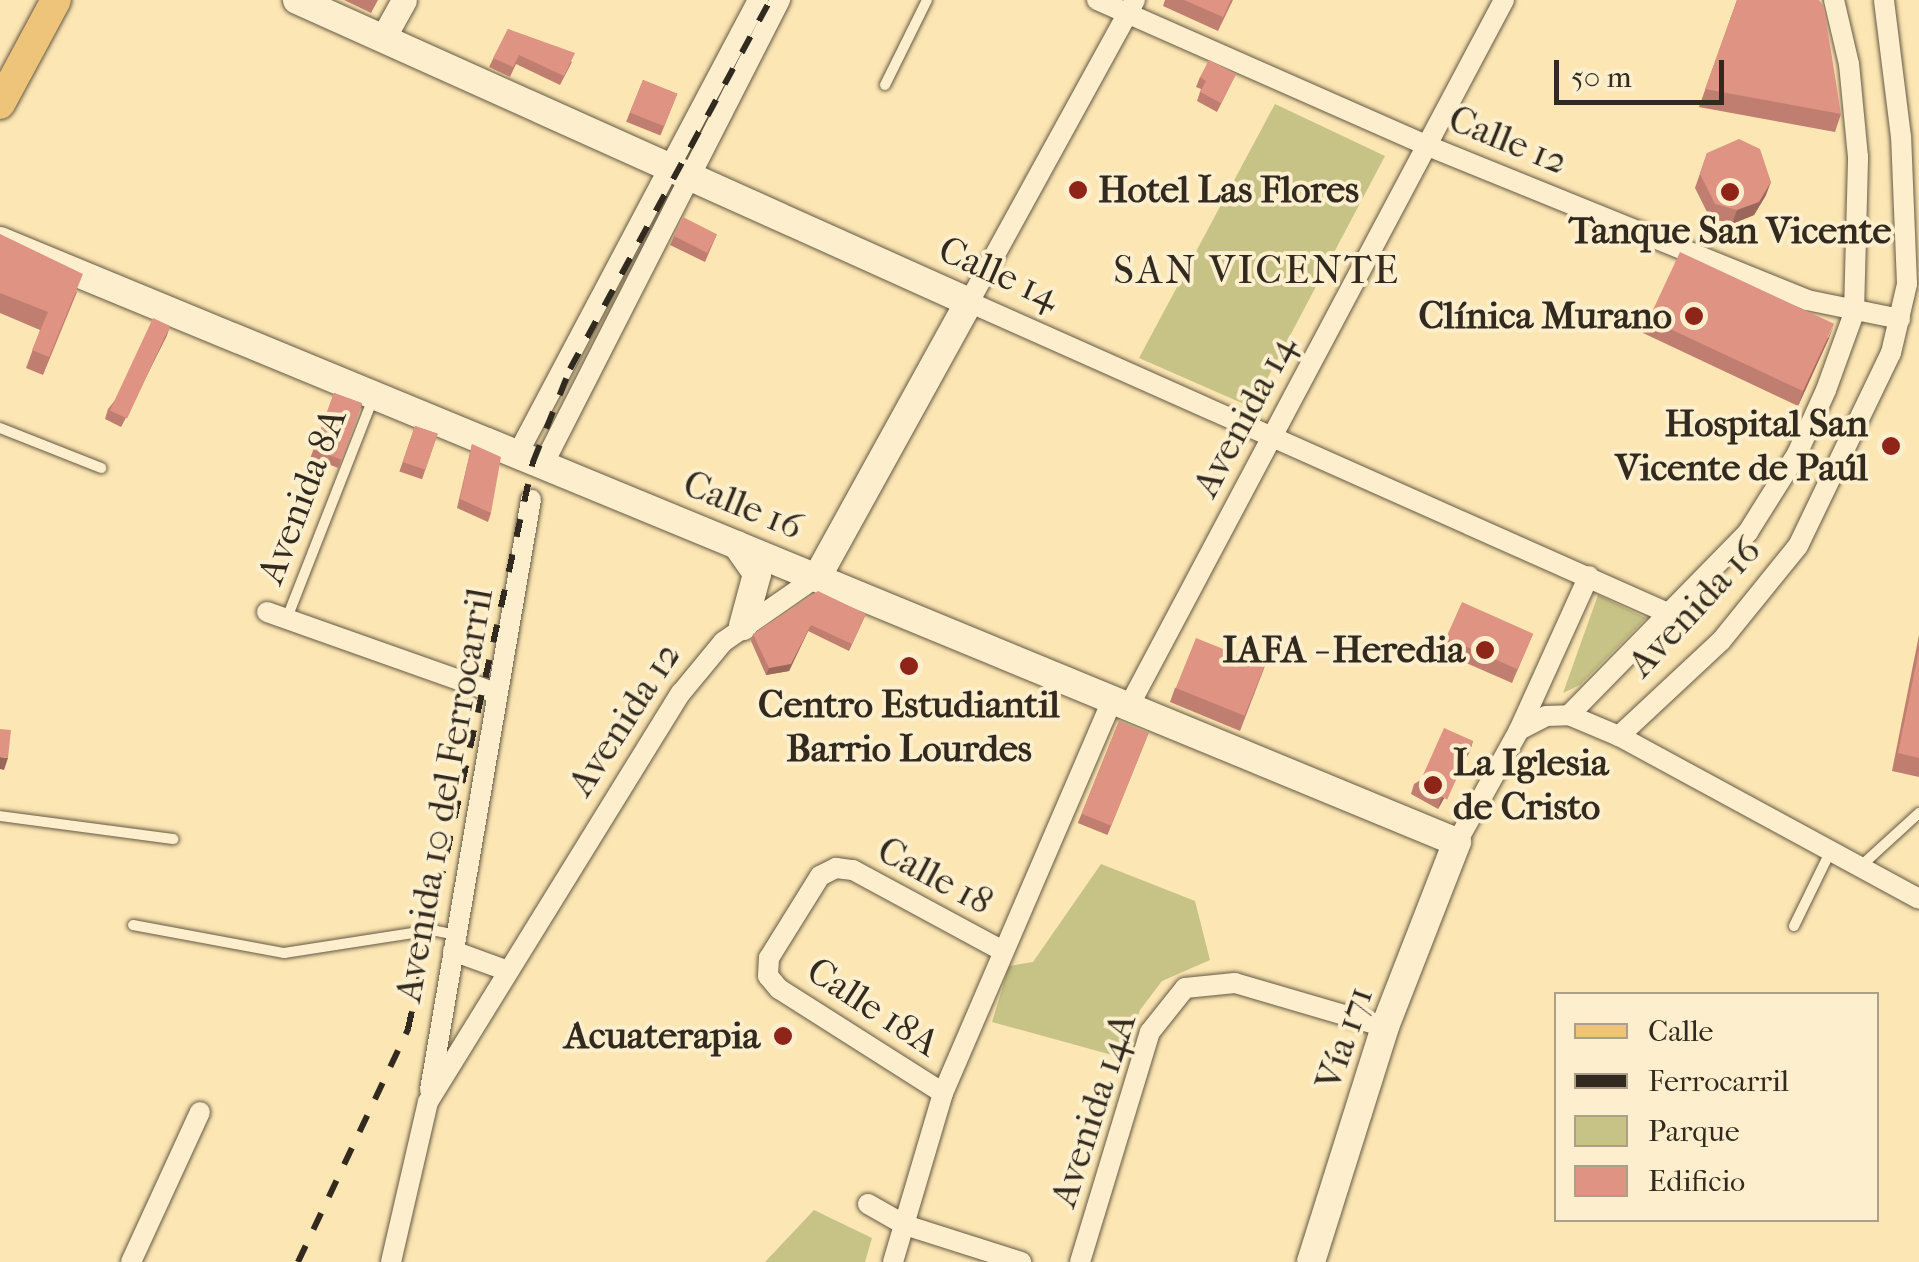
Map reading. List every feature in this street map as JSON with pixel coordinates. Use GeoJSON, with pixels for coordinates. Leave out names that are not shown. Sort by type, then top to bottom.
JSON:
{"type":"FeatureCollection","features":[{"type":"Feature","properties":{"kind":"main road"},"geometry":{"type":"LineString","coordinates":[[0,104],[56,0]]}},
{"type":"Feature","properties":{"kind":"main road","name":"Calle 14"},"geometry":{"type":"LineString","coordinates":[[297,0],[970,302]]}},
{"type":"Feature","properties":{"kind":"main road","name":"Calle 16"},"geometry":{"type":"LineString","coordinates":[[0,241],[1456,842]]}},
{"type":"Feature","properties":{"kind":"main road","name":"Avenida 12"},"geometry":{"type":"LineString","coordinates":[[818,576],[970,302]]}},
{"type":"Feature","properties":{"kind":"main road"},"geometry":{"type":"LineString","coordinates":[[736,544],[758,574],[743,626]]}},
{"type":"Feature","properties":{"kind":"main road","name":"Vía 171"},"geometry":{"type":"LineString","coordinates":[[1311,1262],[1385,1027],[1456,842]]}},
{"type":"Feature","properties":{"kind":"street"},"geometry":{"type":"LineString","coordinates":[[383,38],[404,0]]}},
{"type":"Feature","properties":{"kind":"street"},"geometry":{"type":"LineString","coordinates":[[530,460],[678,171],[758,0]]}},
{"type":"Feature","properties":{"kind":"street"},"geometry":{"type":"LineString","coordinates":[[678,171],[780,0]]}},
{"type":"Feature","properties":{"kind":"street","name":"Calle 12"},"geometry":{"type":"LineString","coordinates":[[1097,0],[1132,7],[1428,146],[1807,300],[1854,314],[1900,320]]}},
{"type":"Feature","properties":{"kind":"street","name":"Avenida 14"},"geometry":{"type":"LineString","coordinates":[[893,1262],[943,1093],[1001,950],[1121,702],[1274,433],[1504,0]]}},
{"type":"Feature","properties":{"kind":"street","name":"Avenida 16"},"geometry":{"type":"LineString","coordinates":[[1568,716],[1718,569],[1774,495],[1826,390],[1854,314],[1858,157],[1849,64],[1834,0]]}},
{"type":"Feature","properties":{"kind":"street","name":"Avenida 16"},"geometry":{"type":"LineString","coordinates":[[1618,736],[1721,640],[1798,546],[1869,410],[1900,320],[1907,284],[1901,138],[1884,0]]}},
{"type":"Feature","properties":{"kind":"street","name":"Avenida 12"},"geometry":{"type":"LineString","coordinates":[[970,302],[1132,7]]}},
{"type":"Feature","properties":{"kind":"street","name":"Calle 14"},"geometry":{"type":"LineString","coordinates":[[970,302],[1274,433],[1672,615]]}},
{"type":"Feature","properties":{"kind":"street","name":"Avenida 10 del Ferrocarril"},"geometry":{"type":"LineString","coordinates":[[428,1102],[531,500]]}},
{"type":"Feature","properties":{"kind":"street","name":"Avenida 12"},"geometry":{"type":"LineString","coordinates":[[391,1262],[428,1102],[681,693],[743,626],[818,576]]}},
{"type":"Feature","properties":{"kind":"street"},"geometry":{"type":"LineString","coordinates":[[1456,842],[1519,730],[1589,576]]}},
{"type":"Feature","properties":{"kind":"street"},"geometry":{"type":"LineString","coordinates":[[277,615],[496,693]]}},
{"type":"Feature","properties":{"kind":"street"},"geometry":{"type":"LineString","coordinates":[[1519,730],[1546,716],[1568,716],[1618,736],[1919,899]]}},
{"type":"Feature","properties":{"kind":"street","name":"Calle 18"},"geometry":{"type":"LineString","coordinates":[[768,976],[769,958],[820,876],[836,868],[853,870],[1001,950]]}},
{"type":"Feature","properties":{"kind":"street"},"geometry":{"type":"LineString","coordinates":[[454,943],[508,971]]}},
{"type":"Feature","properties":{"kind":"street","name":"Calle 18A"},"geometry":{"type":"LineString","coordinates":[[768,976],[779,989],[943,1093]]}},
{"type":"Feature","properties":{"kind":"street","name":"Avenida 14A"},"geometry":{"type":"LineString","coordinates":[[1080,1262],[1150,1032],[1185,988],[1236,984],[1385,1027]]}},
{"type":"Feature","properties":{"kind":"street"},"geometry":{"type":"LineString","coordinates":[[131,1262],[200,1112]]}},
{"type":"Feature","properties":{"kind":"street"},"geometry":{"type":"LineString","coordinates":[[868,1204],[905,1226],[1021,1262]]}},
{"type":"Feature","properties":{"kind":"lane"},"geometry":{"type":"LineString","coordinates":[[885,86],[926,0]]}},
{"type":"Feature","properties":{"kind":"lane","name":"Avenida 8A"},"geometry":{"type":"LineString","coordinates":[[277,615],[374,396]]}},
{"type":"Feature","properties":{"kind":"lane"},"geometry":{"type":"LineString","coordinates":[[0,428],[101,468]]}},
{"type":"Feature","properties":{"kind":"lane"},"geometry":{"type":"LineString","coordinates":[[1862,865],[1919,813]]}},
{"type":"Feature","properties":{"kind":"lane"},"geometry":{"type":"LineString","coordinates":[[0,816],[173,838]]}},
{"type":"Feature","properties":{"kind":"lane"},"geometry":{"type":"LineString","coordinates":[[1794,926],[1832,849]]}},
{"type":"Feature","properties":{"kind":"lane"},"geometry":{"type":"LineString","coordinates":[[133,925],[284,953],[432,930],[454,943]]}},
{"type":"Feature","properties":{"kind":"green space"},"geometry":{"type":"Polygon","coordinates":[[[1275,104],[1385,156],[1256,400],[1244,404],[1139,358],[1275,104]]]}},
{"type":"Feature","properties":{"kind":"green space"},"geometry":{"type":"Polygon","coordinates":[[[1598,595],[1646,618],[1580,685],[1563,693],[1598,595]]]}},
{"type":"Feature","properties":{"kind":"green space"},"geometry":{"type":"Polygon","coordinates":[[[1101,864],[1195,901],[1210,960],[1162,981],[1140,1010],[1123,1058],[992,1022],[1009,966],[1033,962],[1101,864]]]}},
{"type":"Feature","properties":{"kind":"green space"},"geometry":{"type":"Polygon","coordinates":[[[814,1210],[872,1238],[865,1262],[765,1262],[814,1210]]]}},
{"type":"Feature","properties":{"kind":"building"},"geometry":{"type":"Polygon","coordinates":[[[1184,0],[1231,0],[1223,17],[1184,0]]]}},
{"type":"Feature","properties":{"kind":"building"},"geometry":{"type":"Polygon","coordinates":[[[1737,0],[1819,0],[1824,7],[1841,114],[1705,89],[1737,0]]]}},
{"type":"Feature","properties":{"kind":"building"},"geometry":{"type":"Polygon","coordinates":[[[508,29],[575,53],[564,76],[519,55],[513,67],[493,58],[508,29]]]}},
{"type":"Feature","properties":{"kind":"building"},"geometry":{"type":"Polygon","coordinates":[[[1209,60],[1236,74],[1221,103],[1200,92],[1206,81],[1200,77],[1209,60]]]}},
{"type":"Feature","properties":{"kind":"building"},"geometry":{"type":"Polygon","coordinates":[[[643,80],[677,94],[664,126],[630,112],[643,80]]]}},
{"type":"Feature","properties":{"kind":"building","name":"Tanque San Vicente"},"geometry":{"type":"Polygon","coordinates":[[[1739,139],[1760,149],[1771,182],[1759,202],[1737,210],[1715,204],[1700,174],[1707,153],[1739,139]]]}},
{"type":"Feature","properties":{"kind":"building"},"geometry":{"type":"Polygon","coordinates":[[[683,217],[717,234],[707,253],[673,236],[683,217]]]}},
{"type":"Feature","properties":{"kind":"building"},"geometry":{"type":"Polygon","coordinates":[[[0,234],[83,274],[49,357],[32,350],[48,312],[0,293],[0,234]]]}},
{"type":"Feature","properties":{"kind":"building"},"geometry":{"type":"Polygon","coordinates":[[[1680,252],[1834,324],[1803,391],[1649,319],[1680,252]]]}},
{"type":"Feature","properties":{"kind":"building"},"geometry":{"type":"Polygon","coordinates":[[[153,318],[170,326],[127,418],[110,410],[153,318]]]}},
{"type":"Feature","properties":{"kind":"building"},"geometry":{"type":"Polygon","coordinates":[[[334,393],[362,403],[342,460],[313,449],[334,393]]]}},
{"type":"Feature","properties":{"kind":"building"},"geometry":{"type":"Polygon","coordinates":[[[415,426],[438,434],[425,470],[403,462],[415,426]]]}},
{"type":"Feature","properties":{"kind":"building"},"geometry":{"type":"Polygon","coordinates":[[[472,444],[501,457],[491,513],[460,499],[472,444]]]}},
{"type":"Feature","properties":{"kind":"building"},"geometry":{"type":"Polygon","coordinates":[[[818,591],[866,614],[852,644],[811,625],[791,664],[769,668],[753,634],[818,591]]]}},
{"type":"Feature","properties":{"kind":"building","name":"IAFA - Heredia"},"geometry":{"type":"Polygon","coordinates":[[[1462,602],[1533,634],[1517,669],[1446,638],[1462,602]]]}},
{"type":"Feature","properties":{"kind":"building"},"geometry":{"type":"Polygon","coordinates":[[[1196,638],[1265,666],[1244,716],[1176,688],[1196,638]]]}},
{"type":"Feature","properties":{"kind":"building"},"geometry":{"type":"Polygon","coordinates":[[[1919,650],[1919,758],[1898,753],[1919,650]]]}},
{"type":"Feature","properties":{"kind":"building"},"geometry":{"type":"Polygon","coordinates":[[[1119,721],[1149,733],[1111,826],[1082,814],[1119,721]]]}},
{"type":"Feature","properties":{"kind":"building"},"geometry":{"type":"Polygon","coordinates":[[[1444,728],[1473,741],[1447,799],[1418,786],[1444,728]]]}},
{"type":"Feature","properties":{"kind":"building"},"geometry":{"type":"Polygon","coordinates":[[[0,729],[11,730],[8,758],[0,757],[0,729]]]}},
{"type":"Feature","properties":{"kind":"railway"},"geometry":{"type":"LineString","coordinates":[[298,1262],[408,1029],[533,462],[570,369],[770,0]]}},
{"type":"Feature","properties":{"kind":"place","name":"Hotel Las Flores"},"geometry":{"type":"Point","coordinates":[1078,190]}},
{"type":"Feature","properties":{"kind":"place","name":"Tanque San Vicente"},"geometry":{"type":"Point","coordinates":[1730,192]}},
{"type":"Feature","properties":{"kind":"place","name":"Clínica Murano"},"geometry":{"type":"Point","coordinates":[1694,316]}},
{"type":"Feature","properties":{"kind":"place","name":"Hospital San Vicente de Paúl"},"geometry":{"type":"Point","coordinates":[1891,446]}},
{"type":"Feature","properties":{"kind":"place","name":"IAFA - Heredia"},"geometry":{"type":"Point","coordinates":[1485,650]}},
{"type":"Feature","properties":{"kind":"place","name":"Centro Estudiantil Barrio Lourdes"},"geometry":{"type":"Point","coordinates":[909,666]}},
{"type":"Feature","properties":{"kind":"place","name":"La Iglesia de Cristo"},"geometry":{"type":"Point","coordinates":[1433,785]}},
{"type":"Feature","properties":{"kind":"place","name":"Acuaterapia"},"geometry":{"type":"Point","coordinates":[783,1036]}},
{"type":"Feature","properties":{"kind":"district","name":"SAN VICENTE"},"geometry":{"type":"Point","coordinates":[1257,270]}}]}
